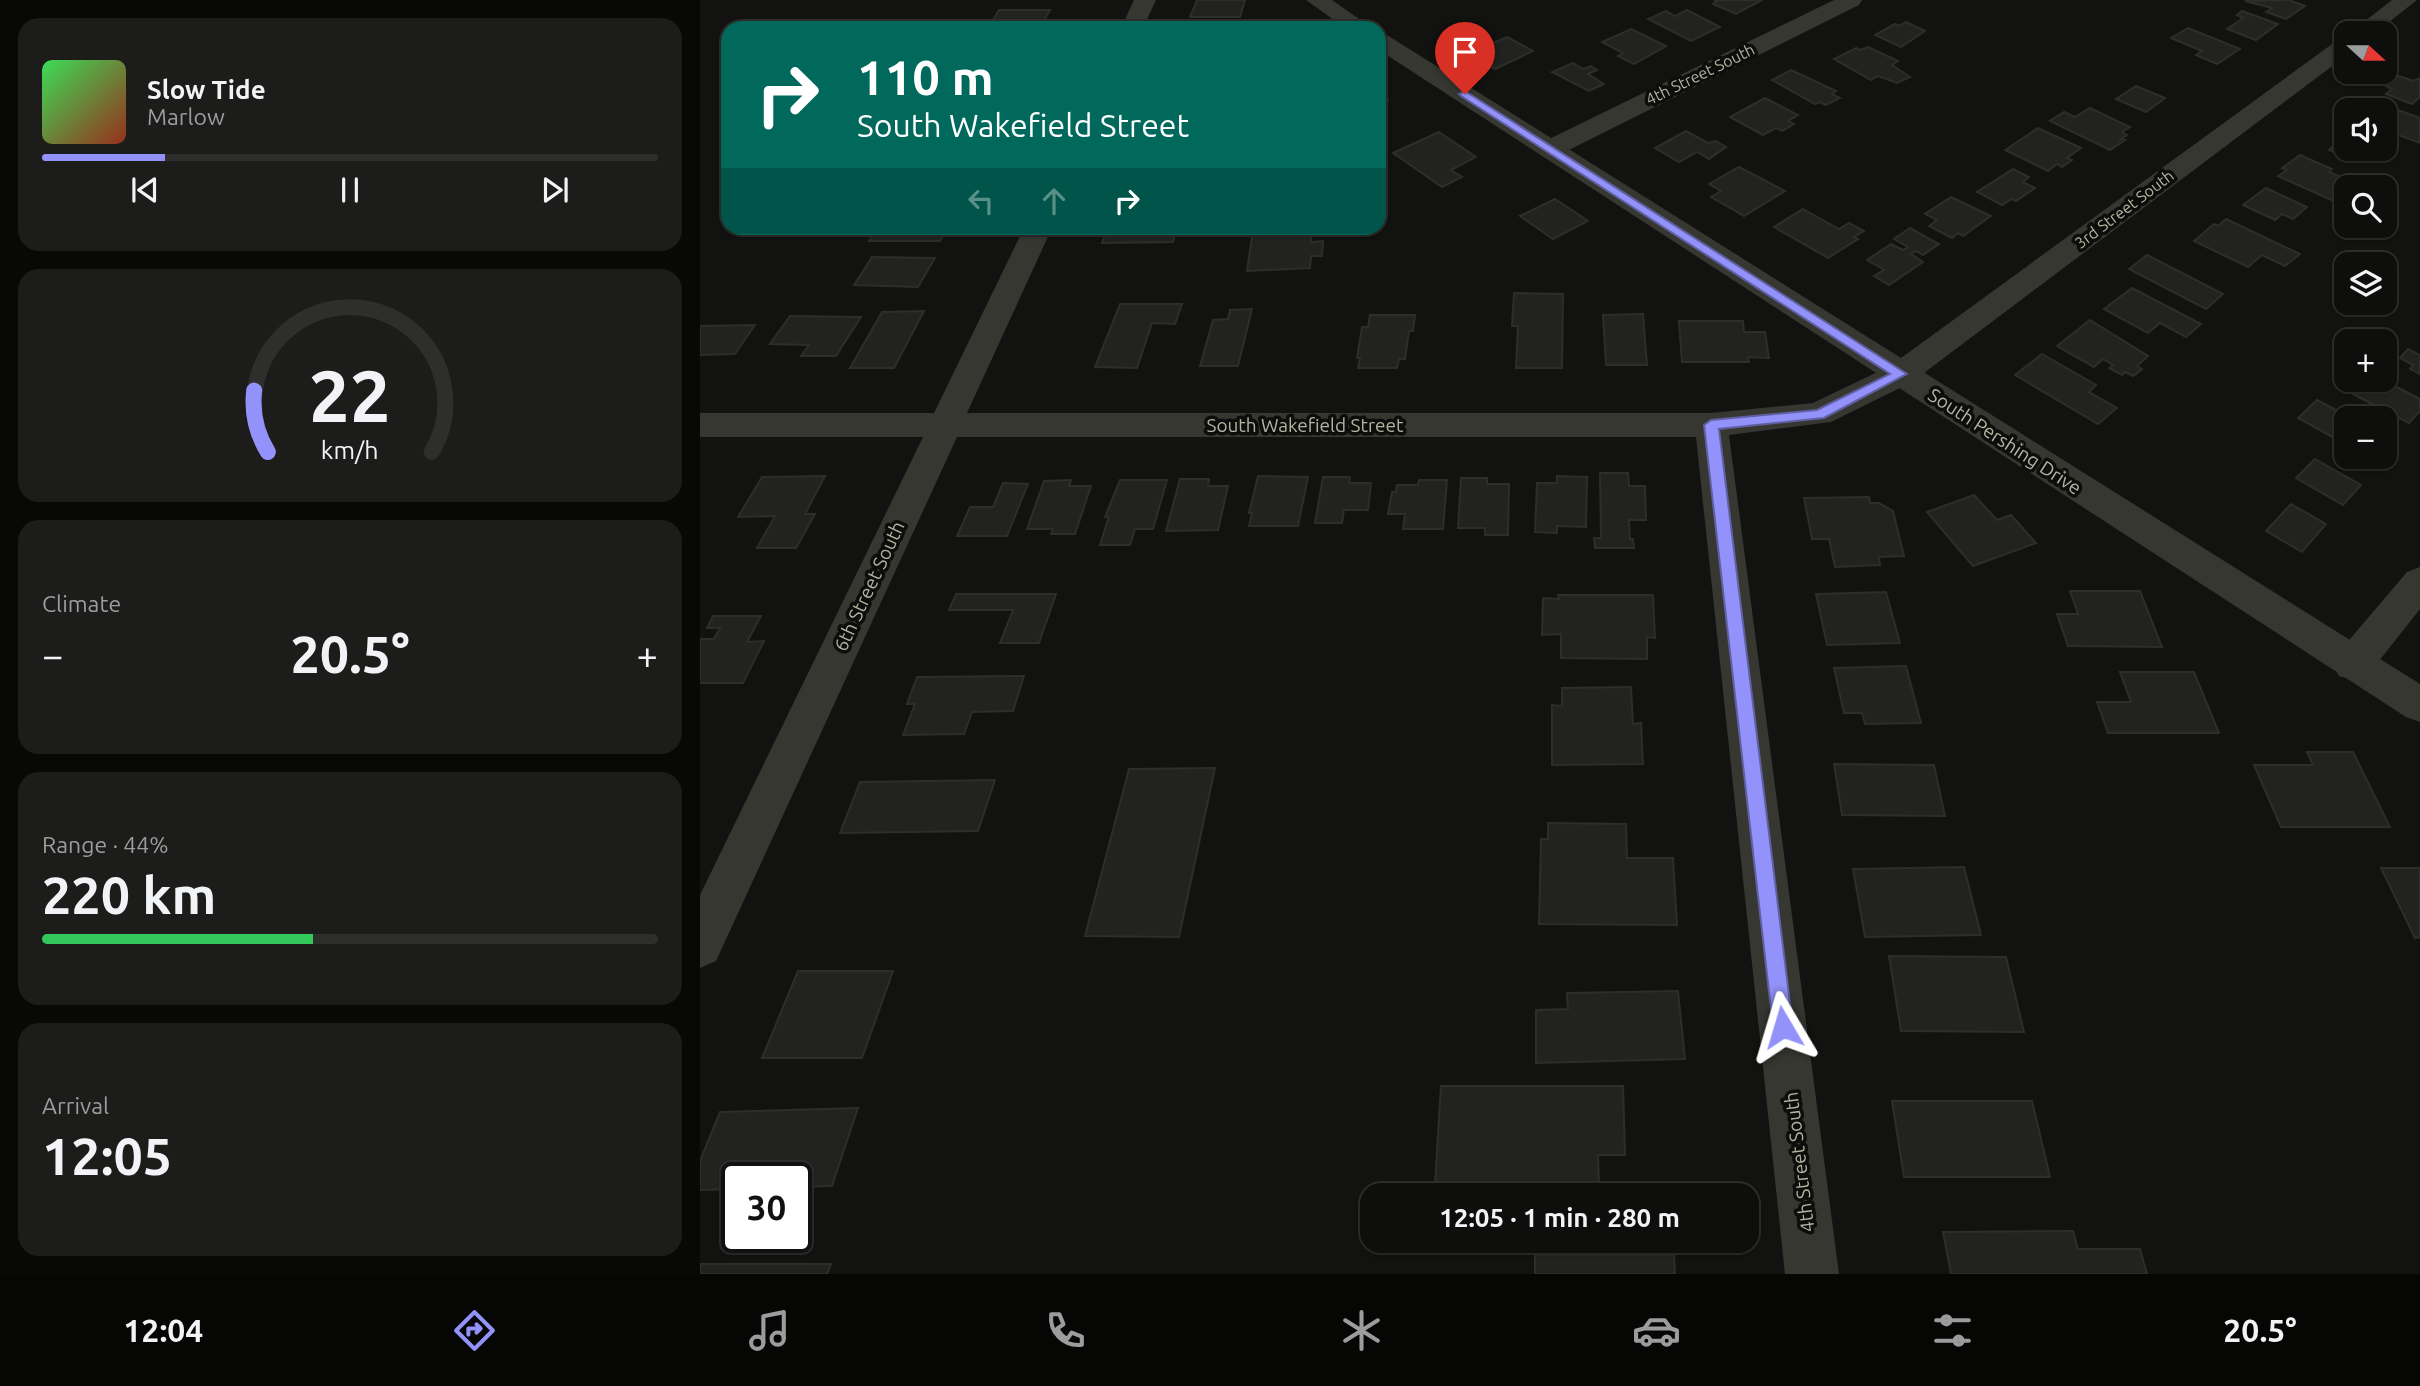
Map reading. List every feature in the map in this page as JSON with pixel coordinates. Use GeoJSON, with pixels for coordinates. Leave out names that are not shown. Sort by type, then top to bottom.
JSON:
{"type":"FeatureCollection","features":[{"type":"Feature","properties":{"kind":"street"},"geometry":{"type":"LineString","coordinates":[[1135,21],[1145,0]]}},
{"type":"Feature","properties":{"kind":"street"},"geometry":{"type":"LineString","coordinates":[[1317,0],[1350,21]]}},
{"type":"Feature","properties":{"kind":"street","name":"4th Street South"},"geometry":{"type":"LineString","coordinates":[[1550,149],[1851,0]]}},
{"type":"Feature","properties":{"kind":"street"},"geometry":{"type":"LineString","coordinates":[[2377,21],[2406,0]]}},
{"type":"Feature","properties":{"kind":"street","name":"South Pershing Drive"},"geometry":{"type":"LineString","coordinates":[[1386,44],[2420,705]]}},
{"type":"Feature","properties":{"kind":"street","name":"3rd Street South"},"geometry":{"type":"LineString","coordinates":[[1900,374],[2334,54]]}},
{"type":"Feature","properties":{"kind":"street","name":"6th Street South"},"geometry":{"type":"LineString","coordinates":[[700,944],[1035,235]]}},
{"type":"Feature","properties":{"kind":"street","name":"South Wakefield Street"},"geometry":{"type":"LineString","coordinates":[[700,425],[1711,425],[1819,414],[1900,374]]}},
{"type":"Feature","properties":{"kind":"street","name":"4th Street South"},"geometry":{"type":"LineString","coordinates":[[1711,425],[1812,1274]]}},
{"type":"Feature","properties":{"kind":"street"},"geometry":{"type":"LineString","coordinates":[[2353,664],[2420,582]]}},
{"type":"Feature","properties":{"kind":"building"},"geometry":{"type":"Polygon","coordinates":[[[1197,0],[1245,0],[1240,17],[1190,17],[1197,0]]]}},
{"type":"Feature","properties":{"kind":"building"},"geometry":{"type":"Polygon","coordinates":[[[1714,0],[1762,0],[1736,14],[1713,4],[1717,1],[1714,0]]]}},
{"type":"Feature","properties":{"kind":"building"},"geometry":{"type":"Polygon","coordinates":[[[2289,0],[2305,6],[2286,19],[2266,12],[2272,8],[2245,1],[2289,0]]]}},
{"type":"Feature","properties":{"kind":"building"},"geometry":{"type":"Polygon","coordinates":[[[999,10],[1050,10],[1044,21],[992,21],[999,10]]]}},
{"type":"Feature","properties":{"kind":"building"},"geometry":{"type":"Polygon","coordinates":[[[1687,10],[1720,27],[1691,41],[1648,19],[1666,11],[1675,16],[1687,10]]]}},
{"type":"Feature","properties":{"kind":"building"},"geometry":{"type":"Polygon","coordinates":[[[2242,11],[2278,24],[2256,40],[2227,29],[2243,18],[2237,15],[2242,11]]]}},
{"type":"Feature","properties":{"kind":"building"},"geometry":{"type":"Polygon","coordinates":[[[1906,22],[1925,31],[1901,47],[1875,35],[1895,24],[1899,26],[1906,22]]]}},
{"type":"Feature","properties":{"kind":"building"},"geometry":{"type":"Polygon","coordinates":[[[2188,28],[2240,49],[2217,64],[2196,55],[2202,51],[2171,38],[2188,28]]]}},
{"type":"Feature","properties":{"kind":"building"},"geometry":{"type":"Polygon","coordinates":[[[1631,29],[1666,46],[1634,64],[1618,56],[1623,53],[1602,42],[1631,29]]]}},
{"type":"Feature","properties":{"kind":"building"},"geometry":{"type":"Polygon","coordinates":[[[1507,37],[1533,51],[1495,69],[1469,53],[1507,37]]]}},
{"type":"Feature","properties":{"kind":"building"},"geometry":{"type":"Polygon","coordinates":[[[1868,47],[1898,61],[1892,65],[1910,77],[1897,83],[1878,76],[1871,80],[1834,59],[1856,48],[1861,50],[1868,47]]]}},
{"type":"Feature","properties":{"kind":"building"},"geometry":{"type":"Polygon","coordinates":[[[1573,63],[1583,69],[1591,66],[1597,70],[1588,74],[1604,84],[1589,91],[1552,72],[1573,63]]]}},
{"type":"Feature","properties":{"kind":"building"},"geometry":{"type":"Polygon","coordinates":[[[1791,70],[1836,91],[1832,94],[1840,98],[1826,105],[1819,102],[1815,104],[1772,80],[1791,70]]]}},
{"type":"Feature","properties":{"kind":"building"},"geometry":{"type":"Polygon","coordinates":[[[2398,77],[2413,81],[2420,78],[2420,97],[2412,104],[2386,94],[2392,89],[2386,86],[2398,84],[2398,77]]]}},
{"type":"Feature","properties":{"kind":"building"},"geometry":{"type":"Polygon","coordinates":[[[2136,86],[2165,98],[2146,112],[2116,99],[2136,86]]]}},
{"type":"Feature","properties":{"kind":"building"},"geometry":{"type":"Polygon","coordinates":[[[1765,98],[1798,115],[1788,121],[1794,124],[1782,131],[1776,128],[1763,135],[1730,117],[1765,98]]]}},
{"type":"Feature","properties":{"kind":"building"},"geometry":{"type":"Polygon","coordinates":[[[2090,108],[2130,127],[2122,132],[2127,135],[2121,139],[2125,140],[2110,150],[2050,121],[2064,112],[2075,117],[2090,108]]]}},
{"type":"Feature","properties":{"kind":"building"},"geometry":{"type":"Polygon","coordinates":[[[2397,110],[2420,118],[2420,143],[2397,134],[2397,110]]]}},
{"type":"Feature","properties":{"kind":"building"},"geometry":{"type":"Polygon","coordinates":[[[2038,128],[2081,148],[2067,158],[2072,160],[2062,167],[2057,164],[2048,171],[2005,150],[2038,128]]]}},
{"type":"Feature","properties":{"kind":"building"},"geometry":{"type":"Polygon","coordinates":[[[1686,131],[1708,143],[1716,141],[1726,147],[1709,159],[1697,152],[1679,162],[1655,148],[1686,131]]]}},
{"type":"Feature","properties":{"kind":"building"},"geometry":{"type":"Polygon","coordinates":[[[1439,132],[1476,157],[1451,170],[1462,177],[1442,187],[1393,153],[1439,132]]]}},
{"type":"Feature","properties":{"kind":"building"},"geometry":{"type":"Polygon","coordinates":[[[2300,155],[2332,169],[2329,172],[2336,175],[2334,201],[2278,176],[2287,170],[2282,168],[2300,155]]]}},
{"type":"Feature","properties":{"kind":"building"},"geometry":{"type":"Polygon","coordinates":[[[1739,167],[1785,191],[1744,216],[1711,197],[1721,191],[1709,184],[1739,167]]]}},
{"type":"Feature","properties":{"kind":"building"},"geometry":{"type":"Polygon","coordinates":[[[2013,169],[2029,177],[2023,182],[2035,188],[2016,201],[2012,199],[2002,205],[1977,192],[2013,169]]]}},
{"type":"Feature","properties":{"kind":"building"},"geometry":{"type":"Polygon","coordinates":[[[2266,188],[2307,207],[2293,219],[2282,214],[2275,220],[2243,205],[2266,188]]]}},
{"type":"Feature","properties":{"kind":"building"},"geometry":{"type":"Polygon","coordinates":[[[1951,197],[1991,216],[1963,236],[1958,233],[1952,238],[1929,226],[1937,220],[1925,214],[1951,197]]]}},
{"type":"Feature","properties":{"kind":"building"},"geometry":{"type":"Polygon","coordinates":[[[1555,199],[1588,221],[1553,239],[1520,216],[1555,199]]]}},
{"type":"Feature","properties":{"kind":"building"},"geometry":{"type":"Polygon","coordinates":[[[1803,209],[1839,229],[1849,223],[1864,231],[1854,237],[1858,239],[1828,258],[1774,227],[1803,209]]]}},
{"type":"Feature","properties":{"kind":"building"},"geometry":{"type":"Polygon","coordinates":[[[2226,219],[2300,254],[2285,266],[2262,255],[2248,267],[2194,241],[2214,224],[2218,226],[2226,219]]]}},
{"type":"Feature","properties":{"kind":"building"},"geometry":{"type":"Polygon","coordinates":[[[1910,228],[1939,244],[1923,255],[1916,251],[1911,254],[1923,262],[1889,285],[1874,276],[1884,270],[1867,260],[1891,244],[1903,250],[1908,247],[1894,239],[1910,228]]]}},
{"type":"Feature","properties":{"kind":"building"},"geometry":{"type":"Polygon","coordinates":[[[873,235],[944,235],[940,241],[869,241],[873,235]]]}},
{"type":"Feature","properties":{"kind":"building"},"geometry":{"type":"Polygon","coordinates":[[[1105,235],[1175,235],[1173,242],[1102,243],[1105,235]]]}},
{"type":"Feature","properties":{"kind":"building"},"geometry":{"type":"Polygon","coordinates":[[[1252,235],[1311,235],[1311,242],[1323,241],[1322,256],[1311,256],[1310,268],[1247,271],[1252,235]]]}},
{"type":"Feature","properties":{"kind":"building"},"geometry":{"type":"Polygon","coordinates":[[[2147,255],[2223,294],[2206,309],[2129,269],[2147,255]]]}},
{"type":"Feature","properties":{"kind":"building"},"geometry":{"type":"Polygon","coordinates":[[[872,257],[935,258],[918,287],[854,285],[872,257]]]}},
{"type":"Feature","properties":{"kind":"building"},"geometry":{"type":"Polygon","coordinates":[[[2132,288],[2201,324],[2186,337],[2160,323],[2148,333],[2104,309],[2132,288]]]}},
{"type":"Feature","properties":{"kind":"building"},"geometry":{"type":"Polygon","coordinates":[[[1514,293],[1563,294],[1562,368],[1516,368],[1518,326],[1512,326],[1514,293]]]}},
{"type":"Feature","properties":{"kind":"building"},"geometry":{"type":"Polygon","coordinates":[[[1120,304],[1182,304],[1175,324],[1152,323],[1137,368],[1095,367],[1120,304]]]}},
{"type":"Feature","properties":{"kind":"building"},"geometry":{"type":"Polygon","coordinates":[[[1252,309],[1238,366],[1200,366],[1213,320],[1228,319],[1230,310],[1252,309]]]}},
{"type":"Feature","properties":{"kind":"building"},"geometry":{"type":"Polygon","coordinates":[[[924,311],[894,368],[850,368],[882,312],[924,311]]]}},
{"type":"Feature","properties":{"kind":"building"},"geometry":{"type":"Polygon","coordinates":[[[1643,314],[1647,365],[1606,365],[1603,315],[1643,314]]]}},
{"type":"Feature","properties":{"kind":"building"},"geometry":{"type":"Polygon","coordinates":[[[1370,315],[1415,315],[1413,331],[1409,331],[1405,359],[1399,359],[1397,368],[1358,368],[1362,327],[1368,327],[1370,315]]]}},
{"type":"Feature","properties":{"kind":"building"},"geometry":{"type":"Polygon","coordinates":[[[790,316],[861,317],[836,356],[801,356],[809,345],[770,344],[790,316]]]}},
{"type":"Feature","properties":{"kind":"building"},"geometry":{"type":"Polygon","coordinates":[[[2090,320],[2148,356],[2137,366],[2142,369],[2133,376],[2125,372],[2122,375],[2109,368],[2113,365],[2103,359],[2094,367],[2057,346],[2090,320]]]}},
{"type":"Feature","properties":{"kind":"building"},"geometry":{"type":"Polygon","coordinates":[[[1679,321],[1743,321],[1744,332],[1765,332],[1769,358],[1748,357],[1749,362],[1682,362],[1679,321]]]}},
{"type":"Feature","properties":{"kind":"building"},"geometry":{"type":"Polygon","coordinates":[[[755,325],[735,354],[700,355],[700,326],[755,325]]]}},
{"type":"Feature","properties":{"kind":"building"},"geometry":{"type":"Polygon","coordinates":[[[2408,349],[2420,355],[2420,374],[2410,369],[2413,365],[2400,358],[2408,349]]]}},
{"type":"Feature","properties":{"kind":"building"},"geometry":{"type":"Polygon","coordinates":[[[2042,354],[2096,385],[2089,392],[2117,408],[2098,424],[2015,375],[2042,354]]]}},
{"type":"Feature","properties":{"kind":"building"},"geometry":{"type":"Polygon","coordinates":[[[2397,387],[2420,399],[2420,411],[2409,423],[2397,417],[2397,406],[2376,406],[2349,392],[2388,393],[2397,392],[2397,387]]]}},
{"type":"Feature","properties":{"kind":"building"},"geometry":{"type":"Polygon","coordinates":[[[2317,400],[2334,409],[2334,438],[2298,418],[2317,400]]]}},
{"type":"Feature","properties":{"kind":"building"},"geometry":{"type":"Polygon","coordinates":[[[2315,459],[2361,485],[2343,505],[2296,478],[2315,459]]]}},
{"type":"Feature","properties":{"kind":"building"},"geometry":{"type":"Polygon","coordinates":[[[1600,473],[1628,473],[1629,486],[1645,486],[1646,520],[1629,520],[1630,539],[1633,539],[1634,548],[1595,548],[1594,538],[1601,538],[1600,473]]]}},
{"type":"Feature","properties":{"kind":"building"},"geometry":{"type":"Polygon","coordinates":[[[825,476],[805,514],[815,514],[796,548],[757,548],[775,516],[738,517],[762,477],[825,476]]]}},
{"type":"Feature","properties":{"kind":"building"},"geometry":{"type":"Polygon","coordinates":[[[1258,476],[1308,477],[1298,526],[1249,526],[1252,513],[1249,513],[1258,476]]]}},
{"type":"Feature","properties":{"kind":"building"},"geometry":{"type":"Polygon","coordinates":[[[1557,476],[1587,477],[1586,527],[1557,526],[1557,533],[1535,532],[1537,483],[1557,483],[1557,476]]]}},
{"type":"Feature","properties":{"kind":"building"},"geometry":{"type":"Polygon","coordinates":[[[1323,477],[1350,477],[1349,483],[1371,483],[1368,510],[1344,510],[1342,523],[1315,523],[1323,477]]]}},
{"type":"Feature","properties":{"kind":"building"},"geometry":{"type":"Polygon","coordinates":[[[1461,478],[1487,478],[1487,484],[1509,484],[1508,535],[1485,535],[1485,528],[1458,528],[1461,478]]]}},
{"type":"Feature","properties":{"kind":"building"},"geometry":{"type":"Polygon","coordinates":[[[1180,479],[1209,479],[1208,486],[1228,486],[1218,530],[1166,531],[1180,479]]]}},
{"type":"Feature","properties":{"kind":"building"},"geometry":{"type":"Polygon","coordinates":[[[1071,480],[1069,486],[1091,486],[1075,534],[1051,534],[1053,529],[1027,529],[1044,481],[1071,480]]]}},
{"type":"Feature","properties":{"kind":"building"},"geometry":{"type":"Polygon","coordinates":[[[1120,480],[1167,480],[1153,529],[1135,529],[1130,545],[1100,545],[1109,516],[1105,517],[1120,480]]]}},
{"type":"Feature","properties":{"kind":"building"},"geometry":{"type":"Polygon","coordinates":[[[1419,480],[1447,480],[1443,529],[1403,529],[1405,514],[1388,514],[1392,492],[1396,492],[1397,485],[1418,485],[1419,480]]]}},
{"type":"Feature","properties":{"kind":"building"},"geometry":{"type":"Polygon","coordinates":[[[1003,483],[1028,484],[1007,536],[957,536],[970,507],[993,507],[1003,483]]]}},
{"type":"Feature","properties":{"kind":"building"},"geometry":{"type":"Polygon","coordinates":[[[1974,495],[1997,520],[2011,515],[2036,543],[1973,566],[1927,512],[1974,495]]]}},
{"type":"Feature","properties":{"kind":"building"},"geometry":{"type":"Polygon","coordinates":[[[1869,497],[1870,503],[1879,503],[1893,511],[1904,556],[1879,557],[1880,565],[1835,567],[1829,539],[1812,539],[1804,498],[1869,497]]]}},
{"type":"Feature","properties":{"kind":"building"},"geometry":{"type":"Polygon","coordinates":[[[2291,504],[2326,524],[2302,552],[2266,531],[2291,504]]]}},
{"type":"Feature","properties":{"kind":"building"},"geometry":{"type":"Polygon","coordinates":[[[2070,591],[2140,591],[2162,647],[2068,646],[2057,614],[2078,614],[2070,591]]]}},
{"type":"Feature","properties":{"kind":"building"},"geometry":{"type":"Polygon","coordinates":[[[1886,592],[1900,643],[1827,645],[1816,594],[1886,592]]]}},
{"type":"Feature","properties":{"kind":"building"},"geometry":{"type":"Polygon","coordinates":[[[956,594],[1056,594],[1039,643],[1000,643],[1013,610],[949,610],[956,594]]]}},
{"type":"Feature","properties":{"kind":"building"},"geometry":{"type":"Polygon","coordinates":[[[1558,595],[1653,595],[1655,638],[1647,637],[1647,659],[1561,658],[1561,634],[1542,635],[1543,598],[1559,599],[1558,595]]]}},
{"type":"Feature","properties":{"kind":"building"},"geometry":{"type":"Polygon","coordinates":[[[713,616],[761,616],[747,642],[764,641],[743,683],[700,683],[700,639],[714,639],[720,628],[707,628],[713,616]]]}},
{"type":"Feature","properties":{"kind":"building"},"geometry":{"type":"Polygon","coordinates":[[[1906,666],[1921,723],[1865,724],[1862,713],[1844,713],[1834,668],[1906,666]]]}},
{"type":"Feature","properties":{"kind":"building"},"geometry":{"type":"Polygon","coordinates":[[[2120,672],[2194,672],[2219,733],[2108,733],[2097,702],[2131,702],[2120,672]]]}},
{"type":"Feature","properties":{"kind":"building"},"geometry":{"type":"Polygon","coordinates":[[[1024,676],[1013,711],[972,712],[964,734],[903,735],[915,704],[907,704],[917,677],[1024,676]]]}},
{"type":"Feature","properties":{"kind":"building"},"geometry":{"type":"Polygon","coordinates":[[[1631,687],[1633,724],[1641,723],[1643,764],[1552,765],[1552,705],[1562,706],[1562,688],[1631,687]]]}},
{"type":"Feature","properties":{"kind":"building"},"geometry":{"type":"Polygon","coordinates":[[[2307,752],[2353,752],[2390,827],[2281,827],[2254,765],[2313,765],[2307,752]]]}},
{"type":"Feature","properties":{"kind":"building"},"geometry":{"type":"Polygon","coordinates":[[[1834,764],[1934,765],[1945,816],[1842,815],[1834,764]]]}},
{"type":"Feature","properties":{"kind":"building"},"geometry":{"type":"Polygon","coordinates":[[[1215,768],[1179,937],[1085,936],[1129,769],[1215,768]]]}},
{"type":"Feature","properties":{"kind":"building"},"geometry":{"type":"Polygon","coordinates":[[[995,780],[978,831],[840,833],[860,782],[995,780]]]}},
{"type":"Feature","properties":{"kind":"building"},"geometry":{"type":"Polygon","coordinates":[[[1548,823],[1626,824],[1627,858],[1673,858],[1677,925],[1539,924],[1541,839],[1548,839],[1548,823]]]}},
{"type":"Feature","properties":{"kind":"building"},"geometry":{"type":"Polygon","coordinates":[[[1964,867],[1981,935],[1865,937],[1853,869],[1964,867]]]}},
{"type":"Feature","properties":{"kind":"building"},"geometry":{"type":"Polygon","coordinates":[[[2381,868],[2420,868],[2420,937],[2415,938],[2381,868]]]}},
{"type":"Feature","properties":{"kind":"building"},"geometry":{"type":"Polygon","coordinates":[[[1889,956],[2006,957],[2024,1032],[1901,1031],[1889,956]]]}},
{"type":"Feature","properties":{"kind":"building"},"geometry":{"type":"Polygon","coordinates":[[[798,971],[893,971],[862,1058],[762,1058],[798,971]]]}},
{"type":"Feature","properties":{"kind":"building"},"geometry":{"type":"Polygon","coordinates":[[[1678,991],[1685,1059],[1536,1063],[1536,1010],[1568,1009],[1567,993],[1678,991]]]}},
{"type":"Feature","properties":{"kind":"building"},"geometry":{"type":"Polygon","coordinates":[[[1441,1086],[1623,1086],[1625,1155],[1598,1155],[1599,1183],[1435,1183],[1441,1086]]]}},
{"type":"Feature","properties":{"kind":"building"},"geometry":{"type":"Polygon","coordinates":[[[1892,1101],[2032,1101],[2050,1177],[1904,1177],[1892,1101]]]}},
{"type":"Feature","properties":{"kind":"building"},"geometry":{"type":"Polygon","coordinates":[[[858,1108],[832,1186],[812,1187],[812,1162],[721,1162],[721,1189],[700,1190],[700,1161],[720,1112],[858,1108]]]}},
{"type":"Feature","properties":{"kind":"building"},"geometry":{"type":"Polygon","coordinates":[[[2073,1231],[2078,1249],[2140,1249],[2147,1274],[1951,1274],[1943,1232],[2073,1231]]]}},
{"type":"Feature","properties":{"kind":"building"},"geometry":{"type":"Polygon","coordinates":[[[1535,1255],[1674,1255],[1675,1274],[1535,1274],[1535,1255]]]}},
{"type":"Feature","properties":{"kind":"building"},"geometry":{"type":"Polygon","coordinates":[[[700,1264],[831,1264],[827,1274],[700,1274],[700,1264]]]}},
{"type":"Feature","properties":{"kind":"route"},"geometry":{"type":"LineString","coordinates":[[1465,94],[1900,374],[1819,414],[1711,425],[1783,1027]]}}]}
